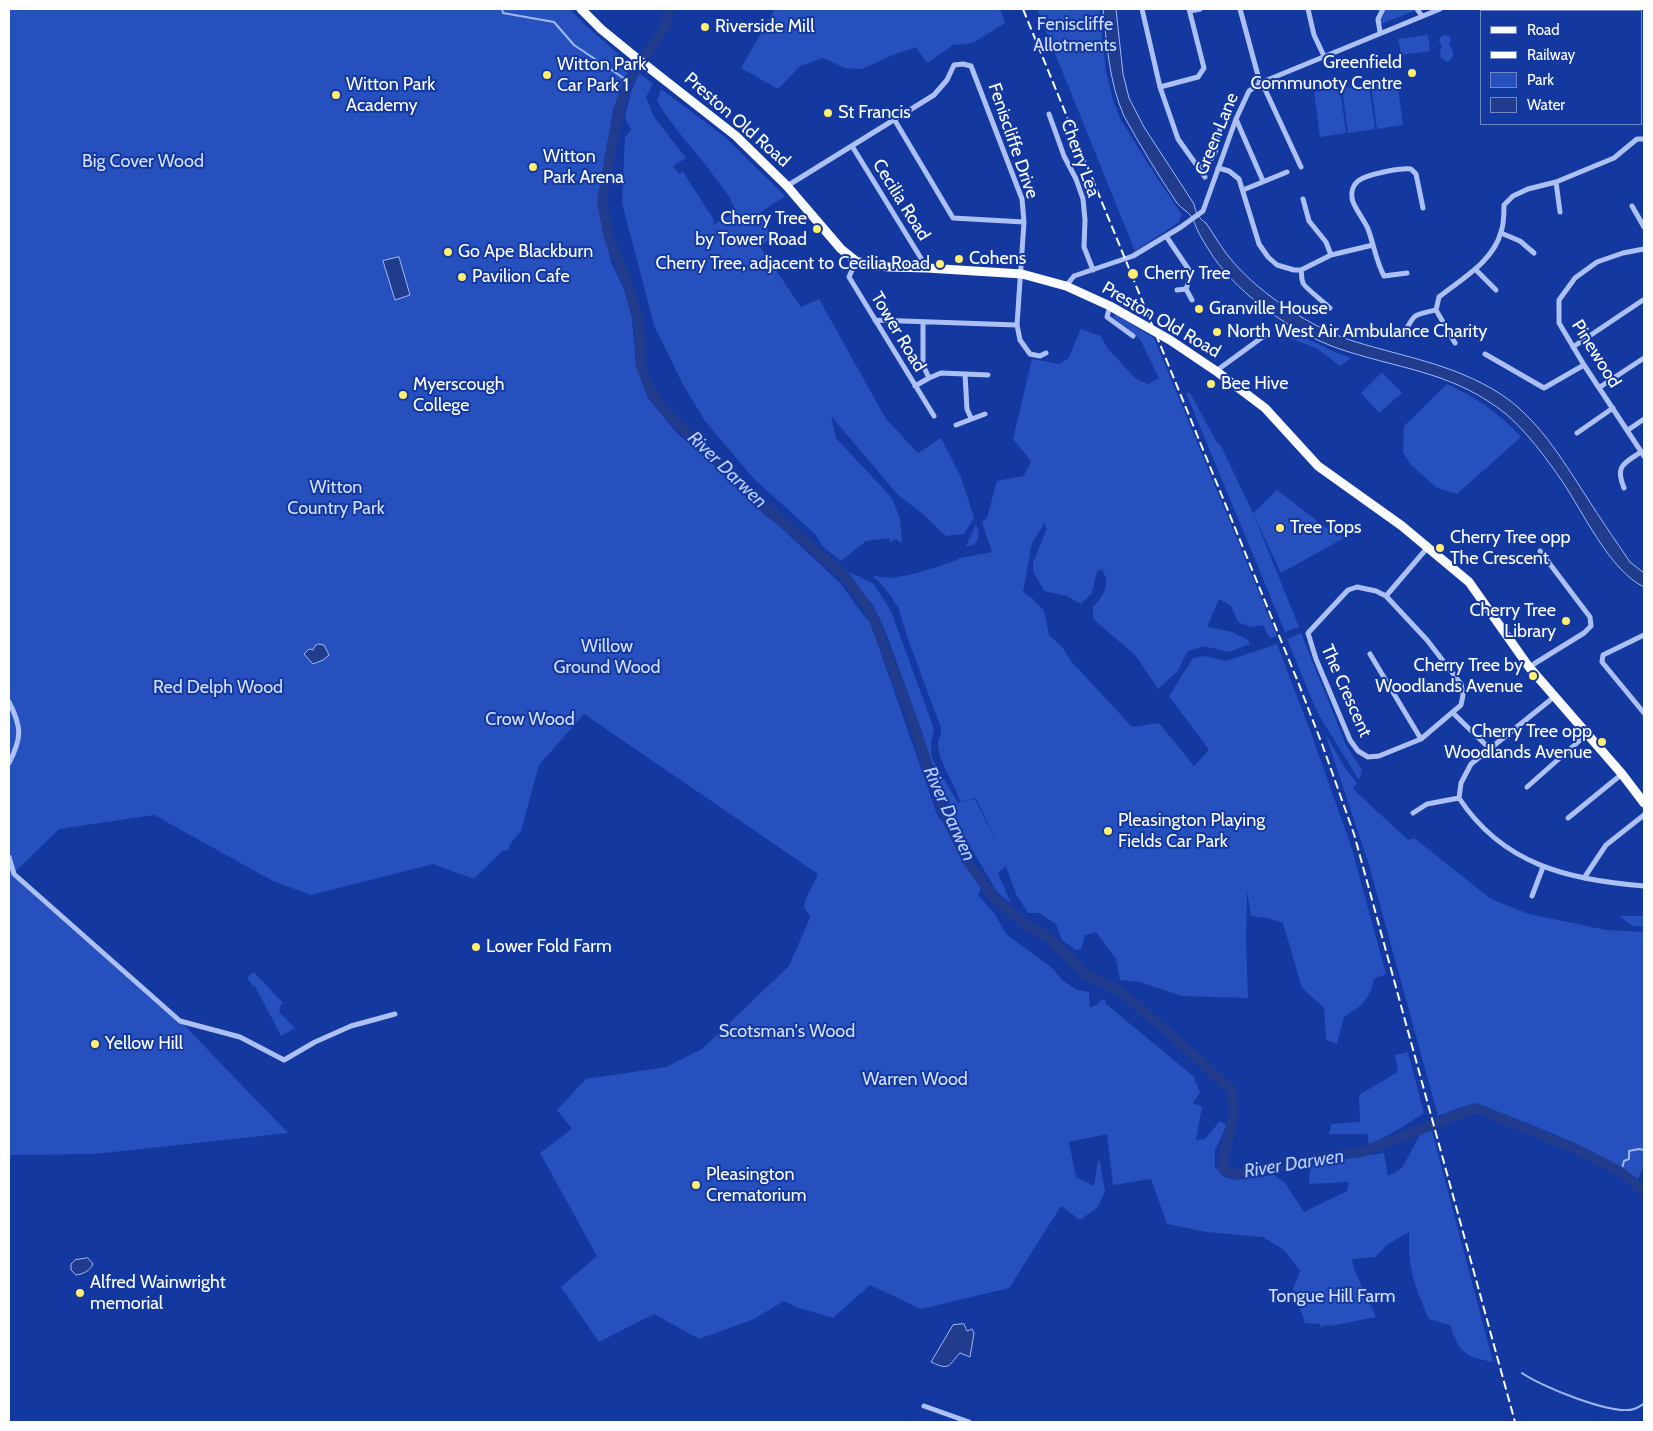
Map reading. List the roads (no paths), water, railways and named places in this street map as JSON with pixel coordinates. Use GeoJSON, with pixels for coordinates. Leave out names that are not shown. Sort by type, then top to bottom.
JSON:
{"type":"FeatureCollection","features":[{"type":"Feature","properties":{"kind":"main road","name":"Preston Old Road"},"geometry":{"type":"LineString","coordinates":[[581,9],[601,29],[736,136],[787,186],[841,250],[856,260],[871,265],[890,267],[1022,274],[1066,286],[1140,322],[1216,371],[1265,408],[1318,466],[1395,521],[1469,582],[1529,667],[1644,802]]}},
{"type":"Feature","properties":{"kind":"street"},"geometry":{"type":"LineString","coordinates":[[1142,9],[1160,87],[1178,139],[1205,177]]}},
{"type":"Feature","properties":{"kind":"street"},"geometry":{"type":"LineString","coordinates":[[1160,87],[1198,77],[1204,68],[1190,10],[1200,9]]}},
{"type":"Feature","properties":{"kind":"street"},"geometry":{"type":"LineString","coordinates":[[1240,9],[1260,83],[1301,167]]}},
{"type":"Feature","properties":{"kind":"street"},"geometry":{"type":"LineString","coordinates":[[1308,9],[1314,35],[1324,56]]}},
{"type":"Feature","properties":{"kind":"street"},"geometry":{"type":"LineString","coordinates":[[1380,32],[1378,19],[1383,9]]}},
{"type":"Feature","properties":{"kind":"street"},"geometry":{"type":"LineString","coordinates":[[1417,9],[1422,16]]}},
{"type":"Feature","properties":{"kind":"street","name":"Green Lane"},"geometry":{"type":"LineString","coordinates":[[1166,236],[1200,214],[1236,119],[1249,91],[1260,83],[1380,32],[1440,9]]}},
{"type":"Feature","properties":{"kind":"street","name":"Feniscliffe Drive"},"geometry":{"type":"LineString","coordinates":[[894,119],[934,94],[947,80],[954,65],[963,64],[971,66],[1022,199],[1024,222],[1022,274],[1017,325]]}},
{"type":"Feature","properties":{"kind":"street","name":"Cherry Lea"},"geometry":{"type":"LineString","coordinates":[[1049,114],[1064,156],[1076,179],[1083,199],[1085,220],[1084,248],[1093,270]]}},
{"type":"Feature","properties":{"kind":"street"},"geometry":{"type":"LineString","coordinates":[[787,186],[894,119],[953,218],[1024,222]]}},
{"type":"Feature","properties":{"kind":"street"},"geometry":{"type":"LineString","coordinates":[[1236,119],[1263,181]]}},
{"type":"Feature","properties":{"kind":"street"},"geometry":{"type":"LineString","coordinates":[[1200,169],[1213,158],[1217,149],[1220,129]]}},
{"type":"Feature","properties":{"kind":"street"},"geometry":{"type":"LineString","coordinates":[[1455,343],[1436,310],[1439,297],[1476,270],[1489,254],[1502,233],[1504,204],[1513,196],[1528,189],[1556,182],[1614,158],[1637,138],[1644,139]]}},
{"type":"Feature","properties":{"kind":"street","name":"Cecilia Road"},"geometry":{"type":"LineString","coordinates":[[852,146],[927,268]]}},
{"type":"Feature","properties":{"kind":"street"},"geometry":{"type":"LineString","coordinates":[[1218,168],[1239,179],[1256,235],[1263,251],[1277,265],[1301,270],[1331,255],[1373,245]]}},
{"type":"Feature","properties":{"kind":"street"},"geometry":{"type":"LineString","coordinates":[[1407,273],[1384,276],[1379,266],[1366,223],[1352,199],[1353,187],[1359,180],[1385,172],[1413,170],[1416,174],[1423,208]]}},
{"type":"Feature","properties":{"kind":"street"},"geometry":{"type":"LineString","coordinates":[[1242,190],[1288,172]]}},
{"type":"Feature","properties":{"kind":"street"},"geometry":{"type":"LineString","coordinates":[[1556,182],[1560,212]]}},
{"type":"Feature","properties":{"kind":"street"},"geometry":{"type":"LineString","coordinates":[[1303,199],[1309,221],[1326,242],[1331,255]]}},
{"type":"Feature","properties":{"kind":"street"},"geometry":{"type":"LineString","coordinates":[[1632,206],[1644,227]]}},
{"type":"Feature","properties":{"kind":"street"},"geometry":{"type":"LineString","coordinates":[[1502,233],[1520,241],[1534,253]]}},
{"type":"Feature","properties":{"kind":"street"},"geometry":{"type":"LineString","coordinates":[[1066,286],[1074,276],[1133,256],[1166,236],[1189,270],[1190,276],[1186,289],[1192,300]]}},
{"type":"Feature","properties":{"kind":"street","name":"Pinewood"},"geometry":{"type":"LineString","coordinates":[[1643,454],[1584,365],[1559,323],[1559,300],[1575,278],[1597,262],[1644,249]]}},
{"type":"Feature","properties":{"kind":"street","name":"Tower Road"},"geometry":{"type":"LineString","coordinates":[[856,260],[849,277],[934,416]]}},
{"type":"Feature","properties":{"kind":"street"},"geometry":{"type":"LineString","coordinates":[[1301,270],[1305,287],[1321,298],[1330,308]]}},
{"type":"Feature","properties":{"kind":"street"},"geometry":{"type":"LineString","coordinates":[[1476,270],[1496,290]]}},
{"type":"Feature","properties":{"kind":"street"},"geometry":{"type":"LineString","coordinates":[[1177,290],[1186,289]]}},
{"type":"Feature","properties":{"kind":"street"},"geometry":{"type":"LineString","coordinates":[[1573,347],[1644,301]]}},
{"type":"Feature","properties":{"kind":"street"},"geometry":{"type":"LineString","coordinates":[[1110,306],[1107,317],[1133,336]]}},
{"type":"Feature","properties":{"kind":"street"},"geometry":{"type":"LineString","coordinates":[[1404,336],[1413,317],[1436,310]]}},
{"type":"Feature","properties":{"kind":"street"},"geometry":{"type":"LineString","coordinates":[[875,320],[1017,325],[1020,340],[1028,353],[1034,356],[1046,353]]}},
{"type":"Feature","properties":{"kind":"street"},"geometry":{"type":"LineString","coordinates":[[923,322],[923,365],[929,378]]}},
{"type":"Feature","properties":{"kind":"street"},"geometry":{"type":"LineString","coordinates":[[1216,371],[1264,336]]}},
{"type":"Feature","properties":{"kind":"street"},"geometry":{"type":"LineString","coordinates":[[1485,354],[1544,388],[1584,365]]}},
{"type":"Feature","properties":{"kind":"street"},"geometry":{"type":"LineString","coordinates":[[1600,387],[1644,358]]}},
{"type":"Feature","properties":{"kind":"street"},"geometry":{"type":"LineString","coordinates":[[915,386],[941,374],[988,375]]}},
{"type":"Feature","properties":{"kind":"street"},"geometry":{"type":"LineString","coordinates":[[965,374],[968,409],[971,418]]}},
{"type":"Feature","properties":{"kind":"street"},"geometry":{"type":"LineString","coordinates":[[1577,433],[1613,408]]}},
{"type":"Feature","properties":{"kind":"street"},"geometry":{"type":"LineString","coordinates":[[956,424],[985,414]]}},
{"type":"Feature","properties":{"kind":"street"},"geometry":{"type":"LineString","coordinates":[[1628,430],[1644,418]]}},
{"type":"Feature","properties":{"kind":"street"},"geometry":{"type":"LineString","coordinates":[[1624,488],[1619,476],[1620,469],[1626,462],[1643,454]]}},
{"type":"Feature","properties":{"kind":"street"},"geometry":{"type":"LineString","coordinates":[[1386,596],[1428,547]]}},
{"type":"Feature","properties":{"kind":"street"},"geometry":{"type":"LineString","coordinates":[[1529,667],[1584,634],[1591,626],[1590,617],[1540,551]]}},
{"type":"Feature","properties":{"kind":"street","name":"The Crescent"},"geometry":{"type":"LineString","coordinates":[[1357,587],[1368,588],[1386,596],[1427,640],[1461,684],[1463,695],[1461,705],[1421,739],[1379,756],[1368,757],[1358,751],[1350,740],[1316,659],[1308,633],[1348,590],[1357,587]]}},
{"type":"Feature","properties":{"kind":"street"},"geometry":{"type":"LineString","coordinates":[[1644,635],[1603,655],[1602,662],[1644,712]]}},
{"type":"Feature","properties":{"kind":"street"},"geometry":{"type":"LineString","coordinates":[[1370,654],[1421,739]]}},
{"type":"Feature","properties":{"kind":"street"},"geometry":{"type":"LineString","coordinates":[[1554,697],[1471,764],[1461,784],[1459,798],[1479,824],[1498,840],[1518,854],[1543,867],[1584,878],[1644,886]]}},
{"type":"Feature","properties":{"kind":"street"},"geometry":{"type":"LineString","coordinates":[[9,702],[18,726],[18,746],[9,763]]}},
{"type":"Feature","properties":{"kind":"street"},"geometry":{"type":"LineString","coordinates":[[1453,712],[1490,749]]}},
{"type":"Feature","properties":{"kind":"street"},"geometry":{"type":"LineString","coordinates":[[1526,787],[1587,734]]}},
{"type":"Feature","properties":{"kind":"street"},"geometry":{"type":"LineString","coordinates":[[1568,818],[1622,774]]}},
{"type":"Feature","properties":{"kind":"street"},"geometry":{"type":"LineString","coordinates":[[1413,813],[1426,804],[1459,798]]}},
{"type":"Feature","properties":{"kind":"street"},"geometry":{"type":"LineString","coordinates":[[1584,878],[1606,845],[1644,815]]}},
{"type":"Feature","properties":{"kind":"street"},"geometry":{"type":"LineString","coordinates":[[9,857],[14,874],[180,1021],[240,1037],[284,1060],[315,1042],[351,1026],[395,1014]]}},
{"type":"Feature","properties":{"kind":"street"},"geometry":{"type":"LineString","coordinates":[[1532,896],[1543,867]]}},
{"type":"Feature","properties":{"kind":"street"},"geometry":{"type":"LineString","coordinates":[[924,1406],[969,1422]]}},
{"type":"Feature","properties":{"kind":"water"},"geometry":{"type":"Polygon","coordinates":[[[1103,9],[1116,9],[1123,74],[1129,98],[1144,127],[1194,204],[1198,215],[1245,275],[1273,298],[1321,328],[1353,341],[1428,362],[1464,375],[1482,383],[1513,403],[1537,426],[1548,440],[1630,562],[1644,573],[1644,587],[1632,579],[1609,555],[1549,463],[1529,437],[1506,414],[1469,390],[1450,382],[1349,352],[1311,337],[1255,301],[1224,271],[1204,242],[1191,216],[1177,203],[1163,182],[1124,116],[1112,77],[1103,9]]]}},
{"type":"Feature","properties":{"kind":"water"},"geometry":{"type":"Polygon","coordinates":[[[399,257],[410,295],[395,300],[383,261],[399,257]]]}},
{"type":"Feature","properties":{"kind":"water"},"geometry":{"type":"Polygon","coordinates":[[[319,644],[324,645],[329,655],[313,664],[304,654],[309,649],[313,650],[319,644]]]}},
{"type":"Feature","properties":{"kind":"water"},"geometry":{"type":"Polygon","coordinates":[[[88,1258],[93,1264],[86,1272],[76,1275],[71,1270],[71,1264],[75,1260],[88,1258]]]}},
{"type":"Feature","properties":{"kind":"water"},"geometry":{"type":"Polygon","coordinates":[[[964,1324],[967,1331],[972,1329],[974,1333],[970,1357],[960,1353],[951,1364],[945,1367],[931,1362],[953,1325],[964,1324]]]}},
{"type":"Feature","properties":{"kind":"waterway"},"geometry":{"type":"LineString","coordinates":[[502,9],[503,13],[554,22],[574,45],[628,81]]}},
{"type":"Feature","properties":{"kind":"waterway","name":"River Darwen"},"geometry":{"type":"LineString","coordinates":[[670,9],[664,28],[628,81],[620,106],[602,201],[609,238],[625,276],[639,322],[641,365],[650,390],[664,410],[753,496],[846,577],[872,614],[910,714],[945,815],[967,860],[993,897],[1022,922],[1049,938],[1085,974],[1118,990],[1166,1030],[1232,1090],[1234,1112],[1223,1169],[1235,1174],[1322,1157],[1362,1152],[1476,1108],[1573,1148],[1621,1172],[1644,1191]]}},
{"type":"Feature","properties":{"kind":"waterway"},"geometry":{"type":"LineString","coordinates":[[1621,1172],[1624,1161],[1629,1159],[1629,1151],[1644,1150]]}},
{"type":"Feature","properties":{"kind":"waterway"},"geometry":{"type":"LineString","coordinates":[[1522,1373],[1560,1392],[1594,1404],[1624,1410],[1634,1409],[1644,1404]]}},
{"type":"Feature","properties":{"kind":"railway"},"geometry":{"type":"LineString","coordinates":[[1023,9],[1298,682],[1354,834],[1515,1422]]}},
{"type":"Feature","properties":{"kind":"place","name":"Riverside Mill"},"geometry":{"type":"Point","coordinates":[705,27]}},
{"type":"Feature","properties":{"kind":"place","name":"Greenfield Communoty Centre"},"geometry":{"type":"Point","coordinates":[1412,73]}},
{"type":"Feature","properties":{"kind":"place","name":"Witton Park Car Park 1"},"geometry":{"type":"Point","coordinates":[547,75]}},
{"type":"Feature","properties":{"kind":"place","name":"Witton Park Academy"},"geometry":{"type":"Point","coordinates":[336,95]}},
{"type":"Feature","properties":{"kind":"place","name":"St Francis"},"geometry":{"type":"Point","coordinates":[828,113]}},
{"type":"Feature","properties":{"kind":"place","name":"Witton Park Arena"},"geometry":{"type":"Point","coordinates":[533,167]}},
{"type":"Feature","properties":{"kind":"place","name":"Cherry Tree by Tower Road"},"geometry":{"type":"Point","coordinates":[817,229]}},
{"type":"Feature","properties":{"kind":"place","name":"Go Ape Blackburn"},"geometry":{"type":"Point","coordinates":[448,252]}},
{"type":"Feature","properties":{"kind":"place","name":"Cohens"},"geometry":{"type":"Point","coordinates":[959,259]}},
{"type":"Feature","properties":{"kind":"place","name":"Cherry Tree, adjacent to Cecilia Road"},"geometry":{"type":"Point","coordinates":[940,264]}},
{"type":"Feature","properties":{"kind":"place","name":"Cherry Tree"},"geometry":{"type":"Point","coordinates":[1133,274]}},
{"type":"Feature","properties":{"kind":"place","name":"Pavilion Cafe"},"geometry":{"type":"Point","coordinates":[462,277]}},
{"type":"Feature","properties":{"kind":"place","name":"Granville House"},"geometry":{"type":"Point","coordinates":[1199,309]}},
{"type":"Feature","properties":{"kind":"place","name":"North West Air Ambulance Charity"},"geometry":{"type":"Point","coordinates":[1217,332]}},
{"type":"Feature","properties":{"kind":"place","name":"Bee Hive"},"geometry":{"type":"Point","coordinates":[1211,384]}},
{"type":"Feature","properties":{"kind":"place","name":"Myerscough College"},"geometry":{"type":"Point","coordinates":[403,395]}},
{"type":"Feature","properties":{"kind":"place","name":"Tree Tops"},"geometry":{"type":"Point","coordinates":[1280,528]}},
{"type":"Feature","properties":{"kind":"place","name":"Cherry Tree opp The Crescent"},"geometry":{"type":"Point","coordinates":[1440,548]}},
{"type":"Feature","properties":{"kind":"place","name":"Cherry Tree Library"},"geometry":{"type":"Point","coordinates":[1566,621]}},
{"type":"Feature","properties":{"kind":"place","name":"Cherry Tree by Woodlands Avenue"},"geometry":{"type":"Point","coordinates":[1533,676]}},
{"type":"Feature","properties":{"kind":"place","name":"Cherry Tree opp Woodlands Avenue"},"geometry":{"type":"Point","coordinates":[1602,742]}},
{"type":"Feature","properties":{"kind":"place","name":"Pleasington Playing Fields Car Park"},"geometry":{"type":"Point","coordinates":[1108,831]}},
{"type":"Feature","properties":{"kind":"place","name":"Lower Fold Farm"},"geometry":{"type":"Point","coordinates":[476,947]}},
{"type":"Feature","properties":{"kind":"place","name":"Yellow Hill"},"geometry":{"type":"Point","coordinates":[95,1044]}},
{"type":"Feature","properties":{"kind":"place","name":"Pleasington Crematorium"},"geometry":{"type":"Point","coordinates":[696,1185]}},
{"type":"Feature","properties":{"kind":"place","name":"Alfred Wainwright memorial"},"geometry":{"type":"Point","coordinates":[80,1293]}},
{"type":"Feature","properties":{"kind":"park label","name":"Feniscliffe Allotments"},"geometry":{"type":"Point","coordinates":[1075,35]}},
{"type":"Feature","properties":{"kind":"park label","name":"Big Cover Wood"},"geometry":{"type":"Point","coordinates":[143,162]}},
{"type":"Feature","properties":{"kind":"park label","name":"Witton Country Park"},"geometry":{"type":"Point","coordinates":[336,498]}},
{"type":"Feature","properties":{"kind":"park label","name":"Willow Ground Wood"},"geometry":{"type":"Point","coordinates":[607,658]}},
{"type":"Feature","properties":{"kind":"park label","name":"Red Delph Wood"},"geometry":{"type":"Point","coordinates":[218,688]}},
{"type":"Feature","properties":{"kind":"park label","name":"Crow Wood"},"geometry":{"type":"Point","coordinates":[530,720]}},
{"type":"Feature","properties":{"kind":"park label","name":"Scotsman's Wood"},"geometry":{"type":"Point","coordinates":[787,1032]}},
{"type":"Feature","properties":{"kind":"park label","name":"Warren Wood"},"geometry":{"type":"Point","coordinates":[915,1080]}},
{"type":"Feature","properties":{"kind":"park label","name":"Tongue Hill Farm"},"geometry":{"type":"Point","coordinates":[1332,1297]}}]}
